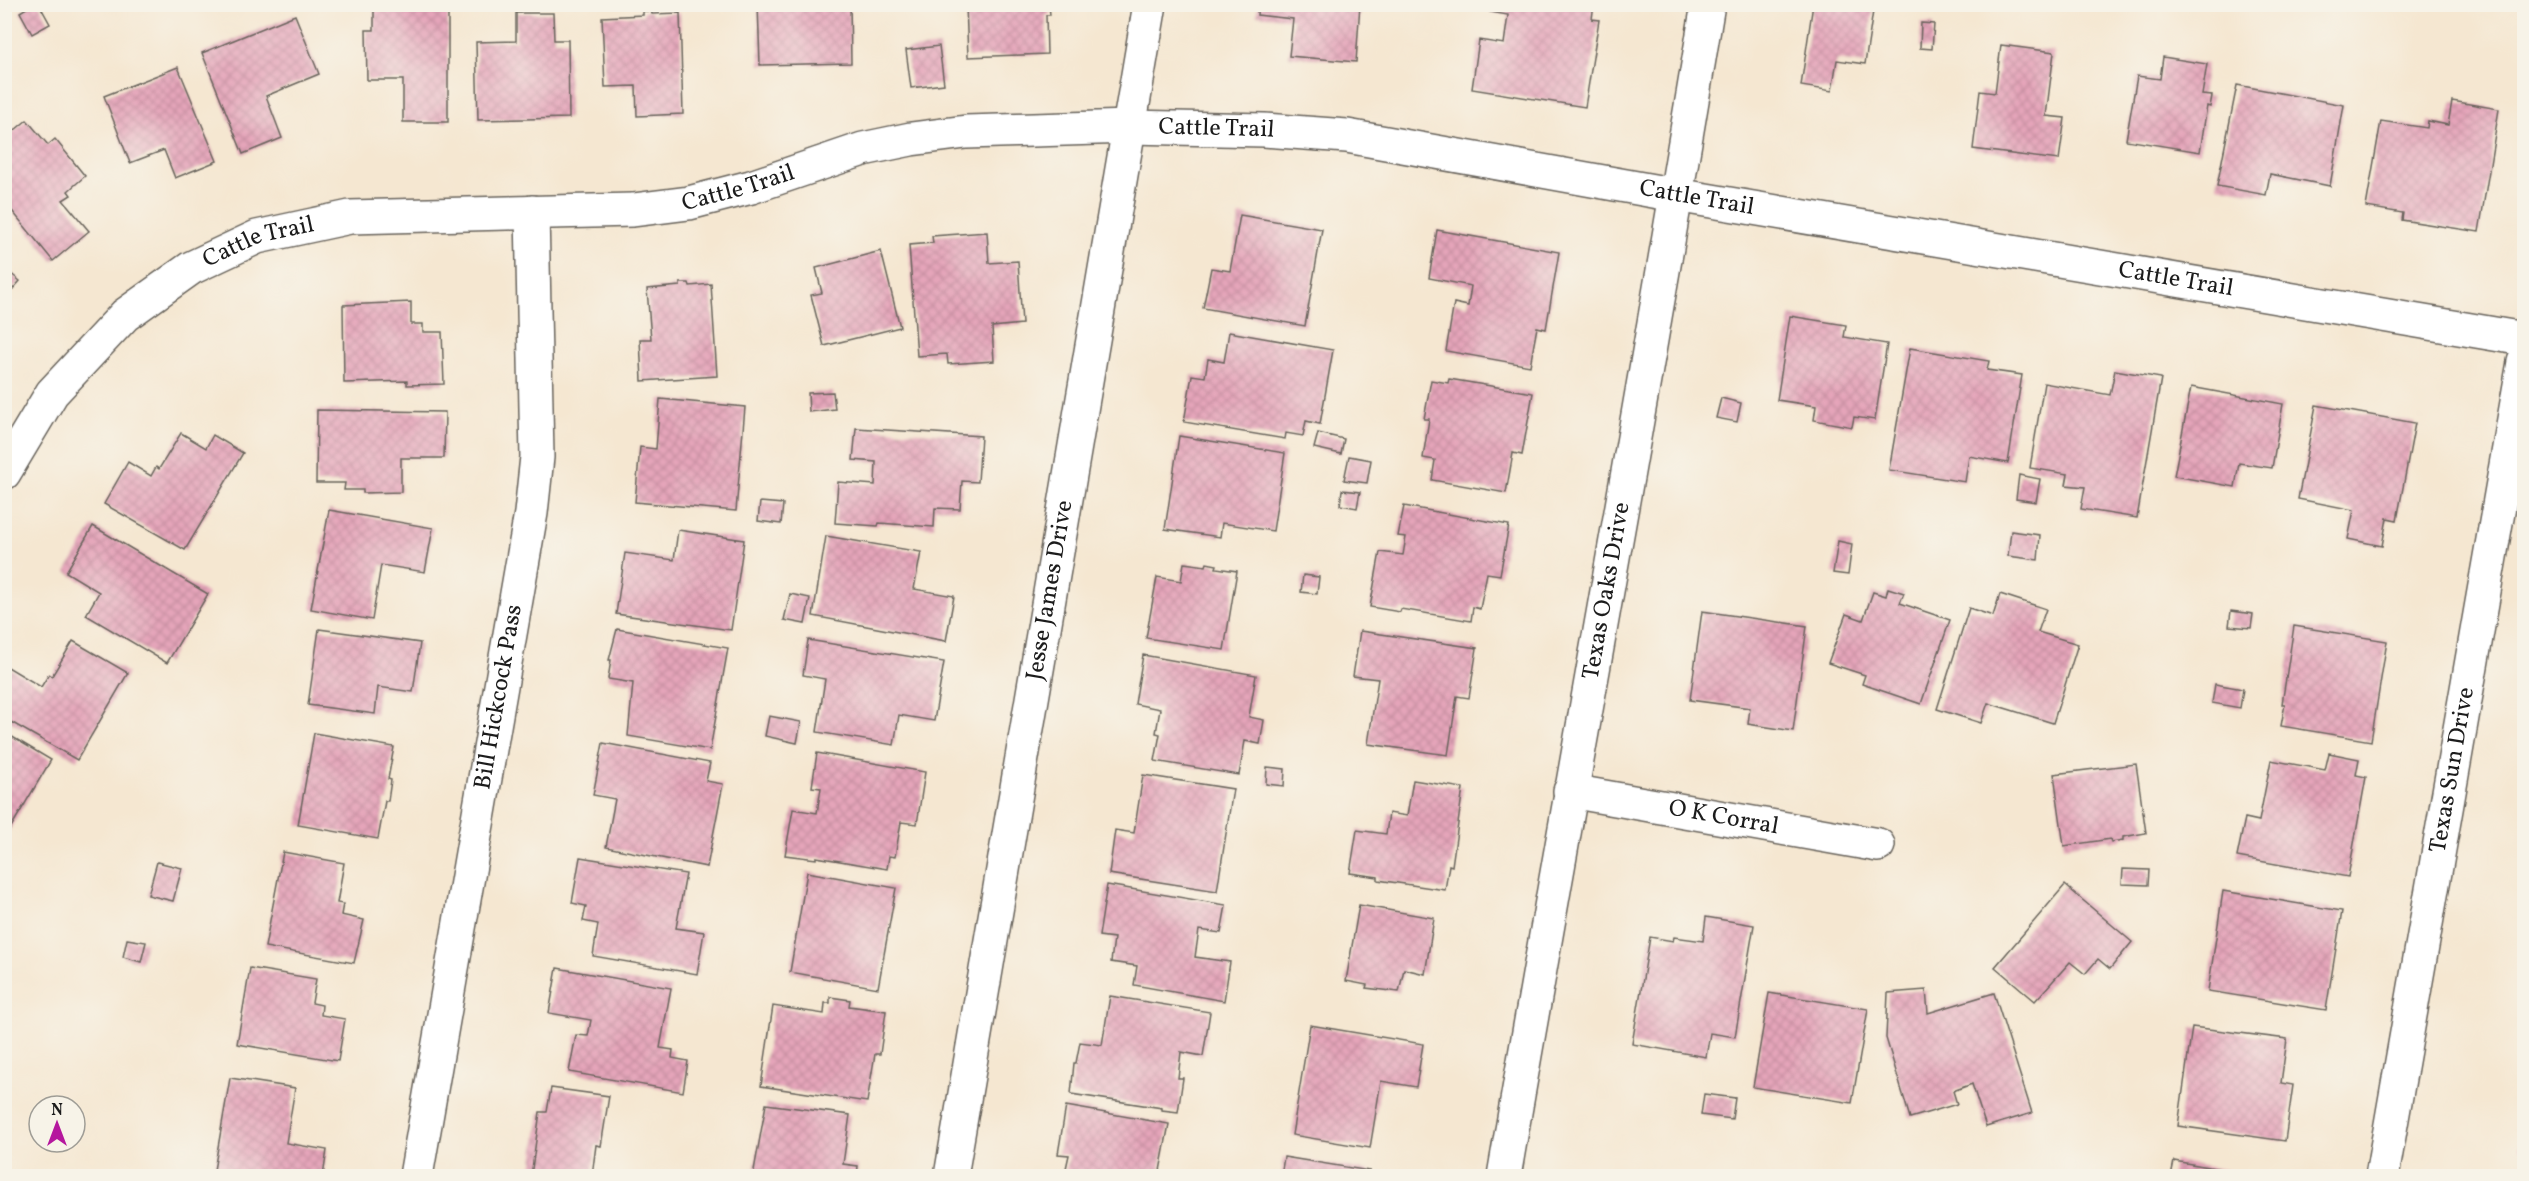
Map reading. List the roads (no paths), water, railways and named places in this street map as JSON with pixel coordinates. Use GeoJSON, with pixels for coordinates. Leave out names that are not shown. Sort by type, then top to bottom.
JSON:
{"type":"FeatureCollection","features":[{"type":"Feature","properties":{"kind":"street","name":"Jesse James Drive"},"geometry":{"type":"LineString","coordinates":[[951,1176],[1150,4]]}},
{"type":"Feature","properties":{"kind":"street","name":"Texas Oaks Drive"},"geometry":{"type":"LineString","coordinates":[[1504,1176],[1708,4]]}},
{"type":"Feature","properties":{"kind":"street","name":"Cattle Trail"},"geometry":{"type":"LineString","coordinates":[[4,473],[52,393],[125,315],[191,268],[256,237],[350,218],[633,210],[689,203],[751,187],[863,149],[911,139],[966,132],[1130,127],[1275,131],[1347,136],[1676,195],[2524,339]]}},
{"type":"Feature","properties":{"kind":"street","name":"Bill Hickcock Pass"},"geometry":{"type":"LineString","coordinates":[[416,1176],[531,513],[537,457],[532,213]]}},
{"type":"Feature","properties":{"kind":"street","name":"Texas Sun Drive"},"geometry":{"type":"LineString","coordinates":[[2382,1176],[2524,362]]}},
{"type":"Feature","properties":{"kind":"street","name":"O K Corral"},"geometry":{"type":"LineString","coordinates":[[1570,791],[1878,845]]}}]}
